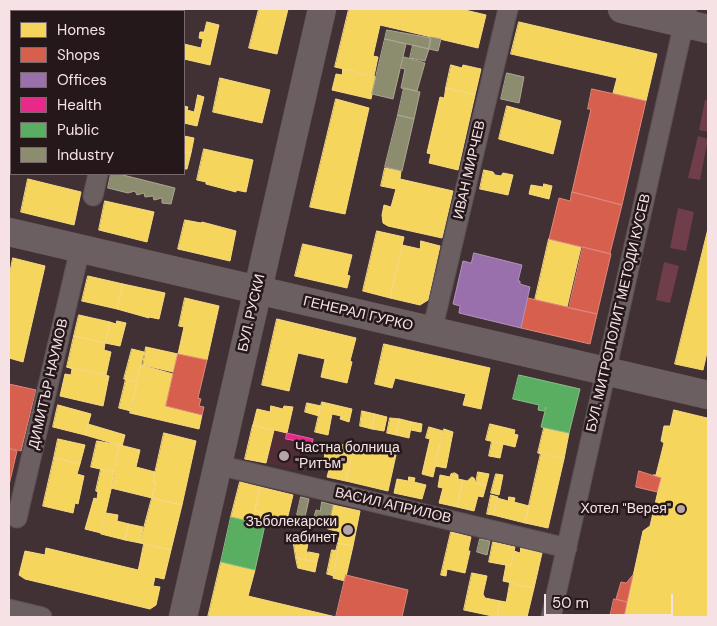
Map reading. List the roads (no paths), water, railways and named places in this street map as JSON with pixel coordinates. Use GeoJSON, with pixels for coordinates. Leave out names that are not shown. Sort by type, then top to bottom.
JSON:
{"type":"FeatureCollection","features":[{"type":"Feature","properties":{"kind":"main road","name":"БУЛ. РУСКИ"},"geometry":{"type":"LineString","coordinates":[[183,617],[322,9]]}},
{"type":"Feature","properties":{"kind":"main road"},"geometry":{"type":"LineString","coordinates":[[622,9],[693,20]]}},
{"type":"Feature","properties":{"kind":"main road","name":"ГЕНЕРАЛ ГУРКО"},"geometry":{"type":"LineString","coordinates":[[9,232],[708,395]]}},
{"type":"Feature","properties":{"kind":"street","name":"ИВАН МИРЧЕВ"},"geometry":{"type":"LineString","coordinates":[[432,331],[508,9]]}},
{"type":"Feature","properties":{"kind":"street","name":"БУЛ. МИТРОПОЛИТ МЕТОДИ КУСЕВ"},"geometry":{"type":"LineString","coordinates":[[551,617],[605,371],[693,20]]}},
{"type":"Feature","properties":{"kind":"street"},"geometry":{"type":"LineString","coordinates":[[93,196],[98,175]]}},
{"type":"Feature","properties":{"kind":"street","name":"ДИМИТЪР НАУМОВ"},"geometry":{"type":"LineString","coordinates":[[17,518],[80,249]]}},
{"type":"Feature","properties":{"kind":"street","name":"ВАСИЛ АПРИЛОВ"},"geometry":{"type":"LineString","coordinates":[[218,465],[545,541],[567,548]]}},
{"type":"Feature","properties":{"kind":"street"},"geometry":{"type":"LineString","coordinates":[[9,609],[42,617]]}},
{"type":"Feature","properties":{"kind":"place","name":"Частна болница \"Ритъм\""},"geometry":{"type":"Point","coordinates":[284,456]}},
{"type":"Feature","properties":{"kind":"place","name":"Хотел \"Верея\""},"geometry":{"type":"Point","coordinates":[681,509]}},
{"type":"Feature","properties":{"kind":"place","name":"Зъболекарски кабинет"},"geometry":{"type":"Point","coordinates":[348,530]}}]}
